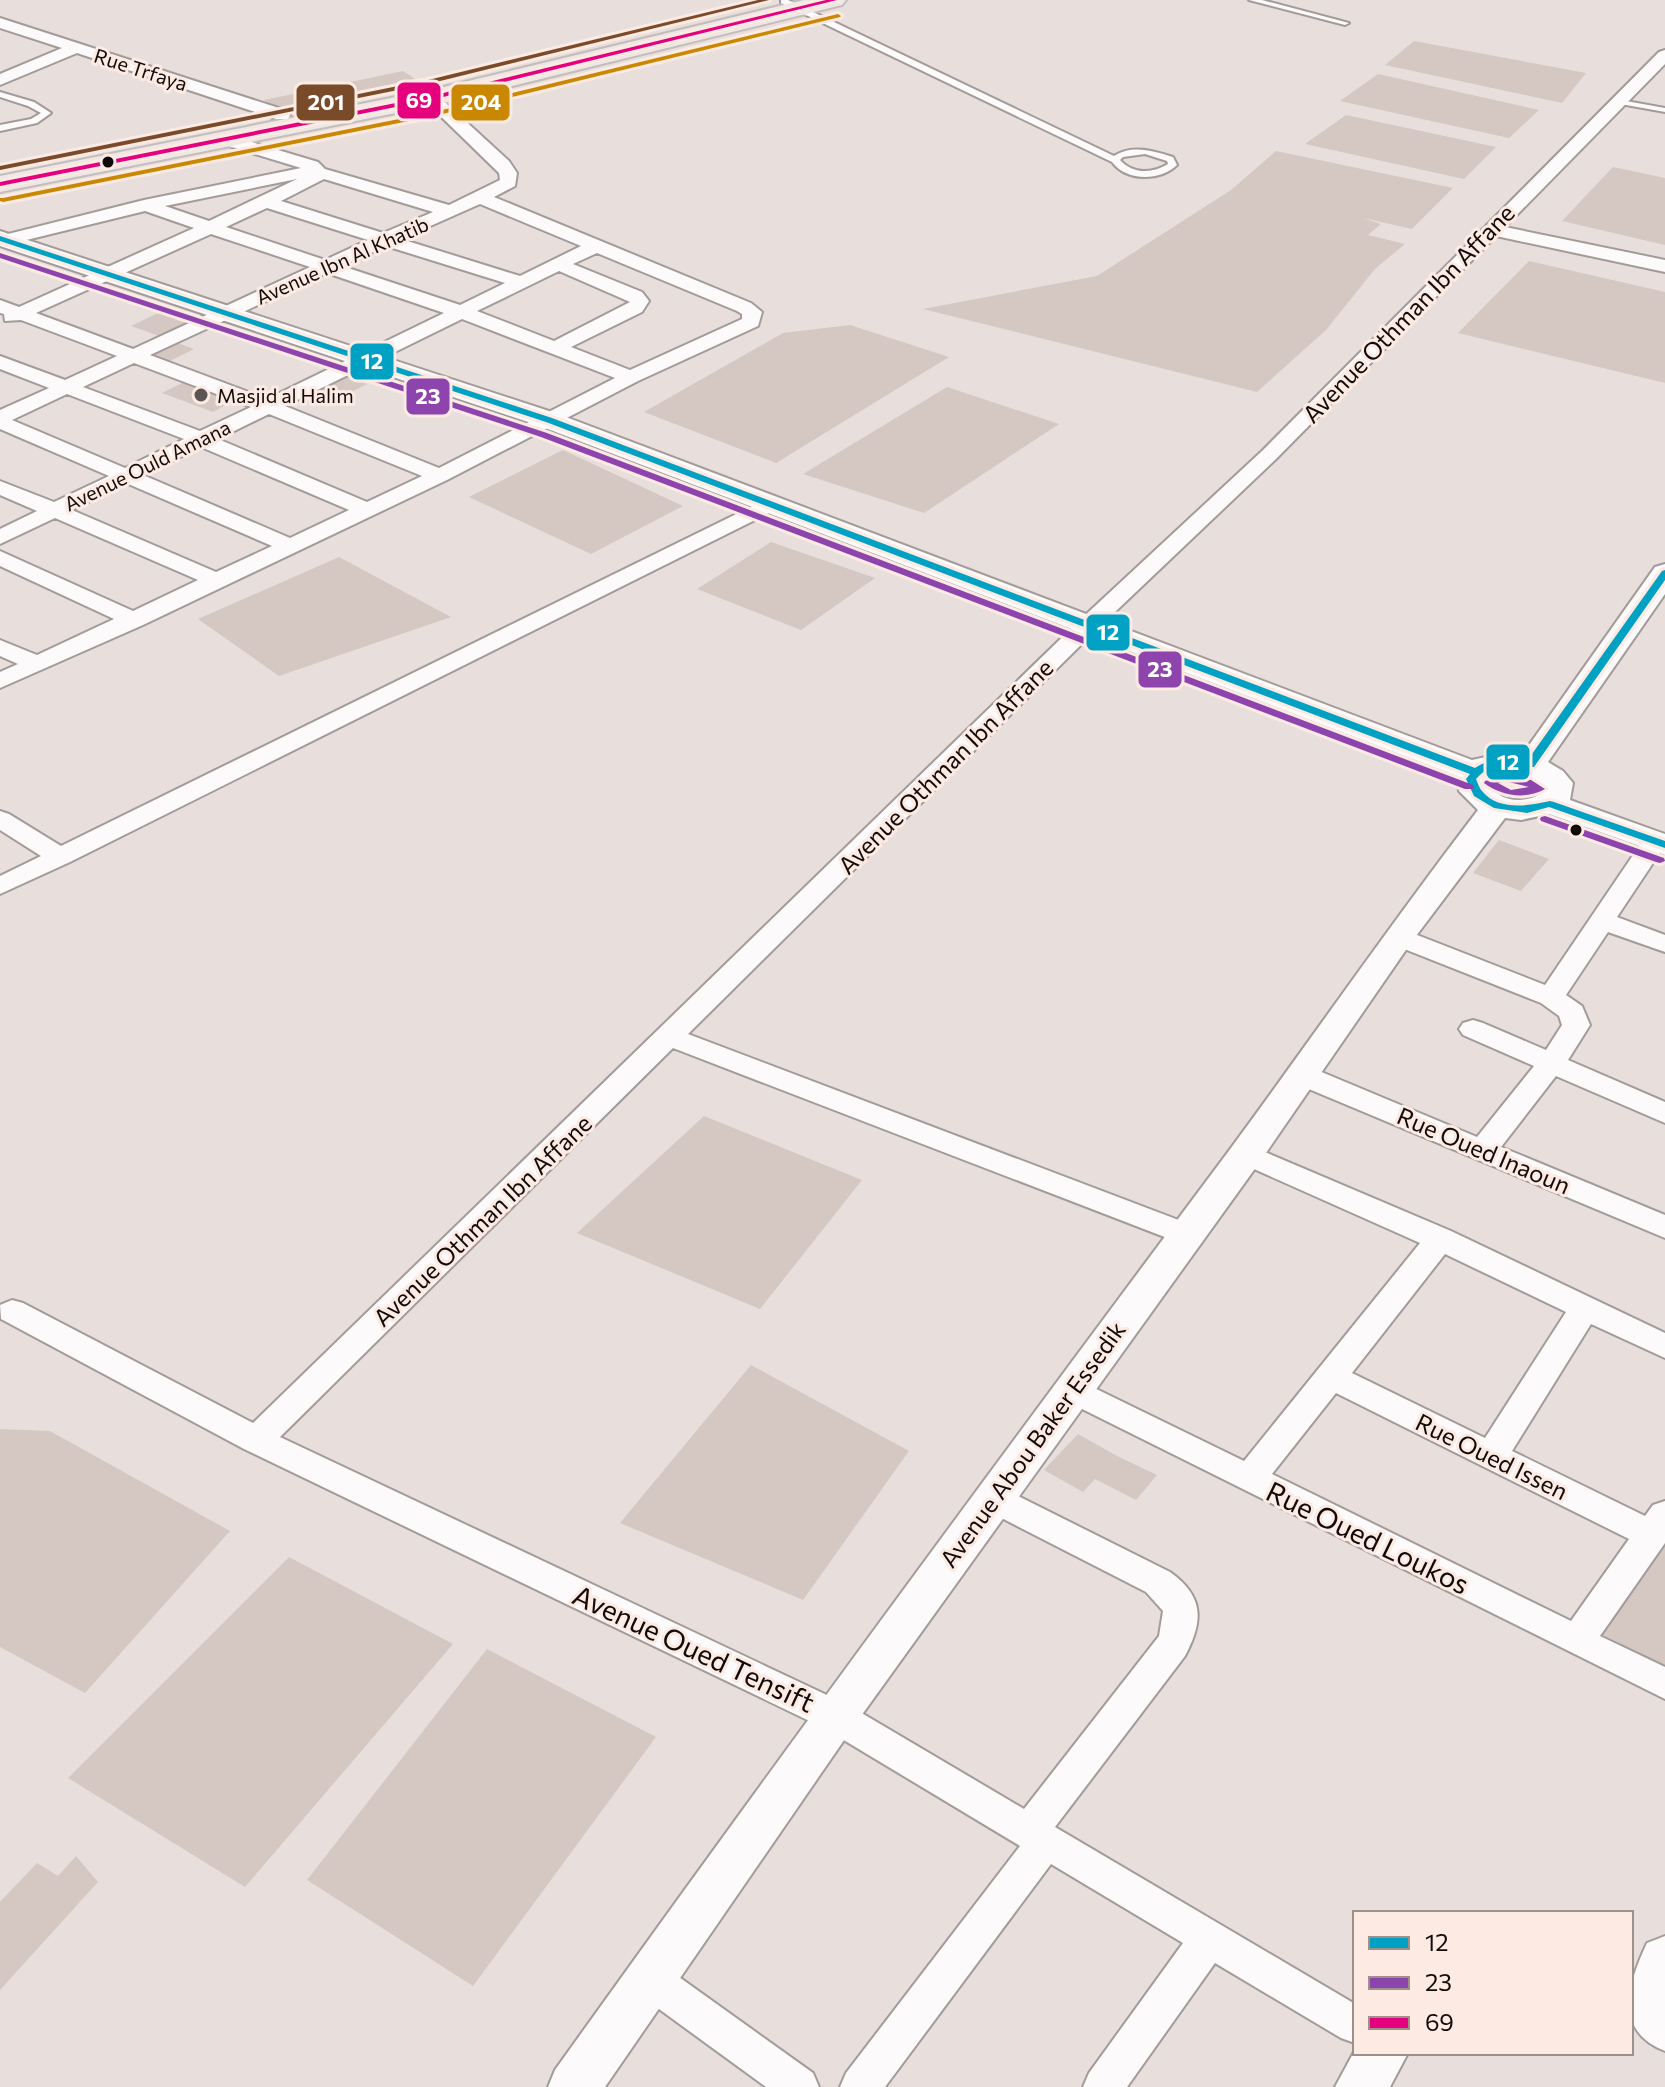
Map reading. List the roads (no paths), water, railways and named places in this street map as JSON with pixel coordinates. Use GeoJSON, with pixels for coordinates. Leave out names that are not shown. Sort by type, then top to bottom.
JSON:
{"type":"FeatureCollection","features":[{"type":"Feature","properties":{"kind":"main road"},"geometry":{"type":"LineString","coordinates":[[0,172],[282,115],[791,3],[834,0]]}},
{"type":"Feature","properties":{"kind":"main road"},"geometry":{"type":"LineString","coordinates":[[0,184],[431,98],[791,3]]}},
{"type":"Feature","properties":{"kind":"street","name":"Rue Trfaya"},"geometry":{"type":"LineString","coordinates":[[1,25],[282,115]]}},
{"type":"Feature","properties":{"kind":"street"},"geometry":{"type":"LineString","coordinates":[[0,80],[76,48]]}},
{"type":"Feature","properties":{"kind":"street","name":"Avenue Othman Ibn Affane"},"geometry":{"type":"LineString","coordinates":[[256,1440],[1088,625],[1269,455],[1665,55]]}},
{"type":"Feature","properties":{"kind":"street","name":"Avenue Ibn Al Khatib"},"geometry":{"type":"LineString","coordinates":[[0,420],[131,355],[480,198],[509,182],[503,165],[431,98]]}},
{"type":"Feature","properties":{"kind":"street"},"geometry":{"type":"LineString","coordinates":[[228,140],[312,166],[321,174]]}},
{"type":"Feature","properties":{"kind":"street"},"geometry":{"type":"LineString","coordinates":[[3,239],[144,205],[303,173],[377,187],[449,211]]}},
{"type":"Feature","properties":{"kind":"street"},"geometry":{"type":"LineString","coordinates":[[0,322],[321,174]]}},
{"type":"Feature","properties":{"kind":"street"},"geometry":{"type":"LineString","coordinates":[[0,681],[440,476],[631,377],[747,325],[754,317],[744,307],[480,198]]}},
{"type":"Feature","properties":{"kind":"street"},"geometry":{"type":"LineString","coordinates":[[266,202],[520,282]]}},
{"type":"Feature","properties":{"kind":"street"},"geometry":{"type":"LineString","coordinates":[[144,205],[461,312],[631,377]]}},
{"type":"Feature","properties":{"kind":"street"},"geometry":{"type":"LineString","coordinates":[[1490,229],[1665,266]]}},
{"type":"Feature","properties":{"kind":"street"},"geometry":{"type":"LineString","coordinates":[[3,239],[549,420],[1475,772]]}},
{"type":"Feature","properties":{"kind":"street","name":"Avenue Ould Amana"},"geometry":{"type":"LineString","coordinates":[[0,537],[596,246]]}},
{"type":"Feature","properties":{"kind":"street"},"geometry":{"type":"LineString","coordinates":[[555,348],[635,308],[640,301],[635,296],[559,265]]}},
{"type":"Feature","properties":{"kind":"street"},"geometry":{"type":"LineString","coordinates":[[0,306],[268,406],[440,476]]}},
{"type":"Feature","properties":{"kind":"street"},"geometry":{"type":"LineString","coordinates":[[0,362],[201,439],[367,510]]}},
{"type":"Feature","properties":{"kind":"street"},"geometry":{"type":"LineString","coordinates":[[0,420],[291,546]]}},
{"type":"Feature","properties":{"kind":"street"},"geometry":{"type":"LineString","coordinates":[[0,487],[219,581]]}},
{"type":"Feature","properties":{"kind":"street"},"geometry":{"type":"LineString","coordinates":[[0,886],[771,503]]}},
{"type":"Feature","properties":{"kind":"street"},"geometry":{"type":"LineString","coordinates":[[0,558],[135,620]]}},
{"type":"Feature","properties":{"kind":"street"},"geometry":{"type":"LineString","coordinates":[[1530,765],[1664,576]]}},
{"type":"Feature","properties":{"kind":"street"},"geometry":{"type":"LineString","coordinates":[[0,647],[37,664]]}},
{"type":"Feature","properties":{"kind":"street"},"geometry":{"type":"LineString","coordinates":[[1504,762],[1530,765],[1557,783],[1556,798],[1550,804],[1527,810],[1498,806],[1472,787],[1475,772],[1482,767],[1504,762]]}},
{"type":"Feature","properties":{"kind":"street"},"geometry":{"type":"LineString","coordinates":[[1550,804],[1660,843],[1551,997]]}},
{"type":"Feature","properties":{"kind":"street","name":"Avenue Abou Baker Essedik"},"geometry":{"type":"LineString","coordinates":[[574,2087],[992,1498],[1246,1154],[1398,937],[1498,806]]}},
{"type":"Feature","properties":{"kind":"street"},"geometry":{"type":"LineString","coordinates":[[0,819],[61,857]]}},
{"type":"Feature","properties":{"kind":"street"},"geometry":{"type":"LineString","coordinates":[[1603,921],[1665,944]]}},
{"type":"Feature","properties":{"kind":"street"},"geometry":{"type":"LineString","coordinates":[[1398,937],[1551,997],[1572,1012],[1576,1025],[1551,1064],[1483,1150]]}},
{"type":"Feature","properties":{"kind":"street"},"geometry":{"type":"LineString","coordinates":[[1473,1029],[1665,1113]]}},
{"type":"Feature","properties":{"kind":"street"},"geometry":{"type":"LineString","coordinates":[[670,1037],[1186,1234]]}},
{"type":"Feature","properties":{"kind":"street","name":"Rue Oued Inaoun"},"geometry":{"type":"LineString","coordinates":[[1302,1075],[1665,1227]]}},
{"type":"Feature","properties":{"kind":"street"},"geometry":{"type":"LineString","coordinates":[[1246,1154],[1440,1239],[1665,1346]]}},
{"type":"Feature","properties":{"kind":"street"},"geometry":{"type":"LineString","coordinates":[[1249,1479],[1440,1239]]}},
{"type":"Feature","properties":{"kind":"street"},"geometry":{"type":"LineString","coordinates":[[1492,1455],[1584,1309]]}},
{"type":"Feature","properties":{"kind":"street","name":"Avenue Oued Tensift"},"geometry":{"type":"LineString","coordinates":[[12,1311],[256,1440],[835,1716],[1353,2024]]}},
{"type":"Feature","properties":{"kind":"street","name":"Rue Oued Issen"},"geometry":{"type":"LineString","coordinates":[[1332,1377],[1492,1455],[1658,1524]]}},
{"type":"Feature","properties":{"kind":"street","name":"Rue Oued Loukos"},"geometry":{"type":"LineString","coordinates":[[1071,1390],[1665,1684]]}},
{"type":"Feature","properties":{"kind":"street"},"geometry":{"type":"LineString","coordinates":[[860,2087],[1172,1646],[1183,1622],[1178,1600],[1158,1582],[992,1498]]}},
{"type":"Feature","properties":{"kind":"street"},"geometry":{"type":"LineString","coordinates":[[1578,1640],[1658,1524]]}},
{"type":"Feature","properties":{"kind":"street"},"geometry":{"type":"LineString","coordinates":[[1103,2087],[1210,1938]]}},
{"type":"Feature","properties":{"kind":"street"},"geometry":{"type":"LineString","coordinates":[[651,1980],[799,2087]]}},
{"type":"Feature","properties":{"kind":"street"},"geometry":{"type":"LineString","coordinates":[[1361,2087],[1381,2055]]}},
{"type":"Feature","properties":{"kind":"lane"},"geometry":{"type":"LineString","coordinates":[[1253,0],[1345,23]]}},
{"type":"Feature","properties":{"kind":"lane"},"geometry":{"type":"LineString","coordinates":[[791,3],[1115,160],[1117,166],[1127,171],[1141,174],[1167,170],[1173,165],[1170,159],[1146,151],[1120,155],[1115,160]]}},
{"type":"Feature","properties":{"kind":"lane"},"geometry":{"type":"LineString","coordinates":[[0,94],[47,113],[34,121],[0,128]]}},
{"type":"Feature","properties":{"kind":"lane"},"geometry":{"type":"LineString","coordinates":[[1618,101],[1665,110]]}},
{"type":"Feature","properties":{"kind":"place","name":"Masjid al Halim"},"geometry":{"type":"Point","coordinates":[201,395]}}]}
